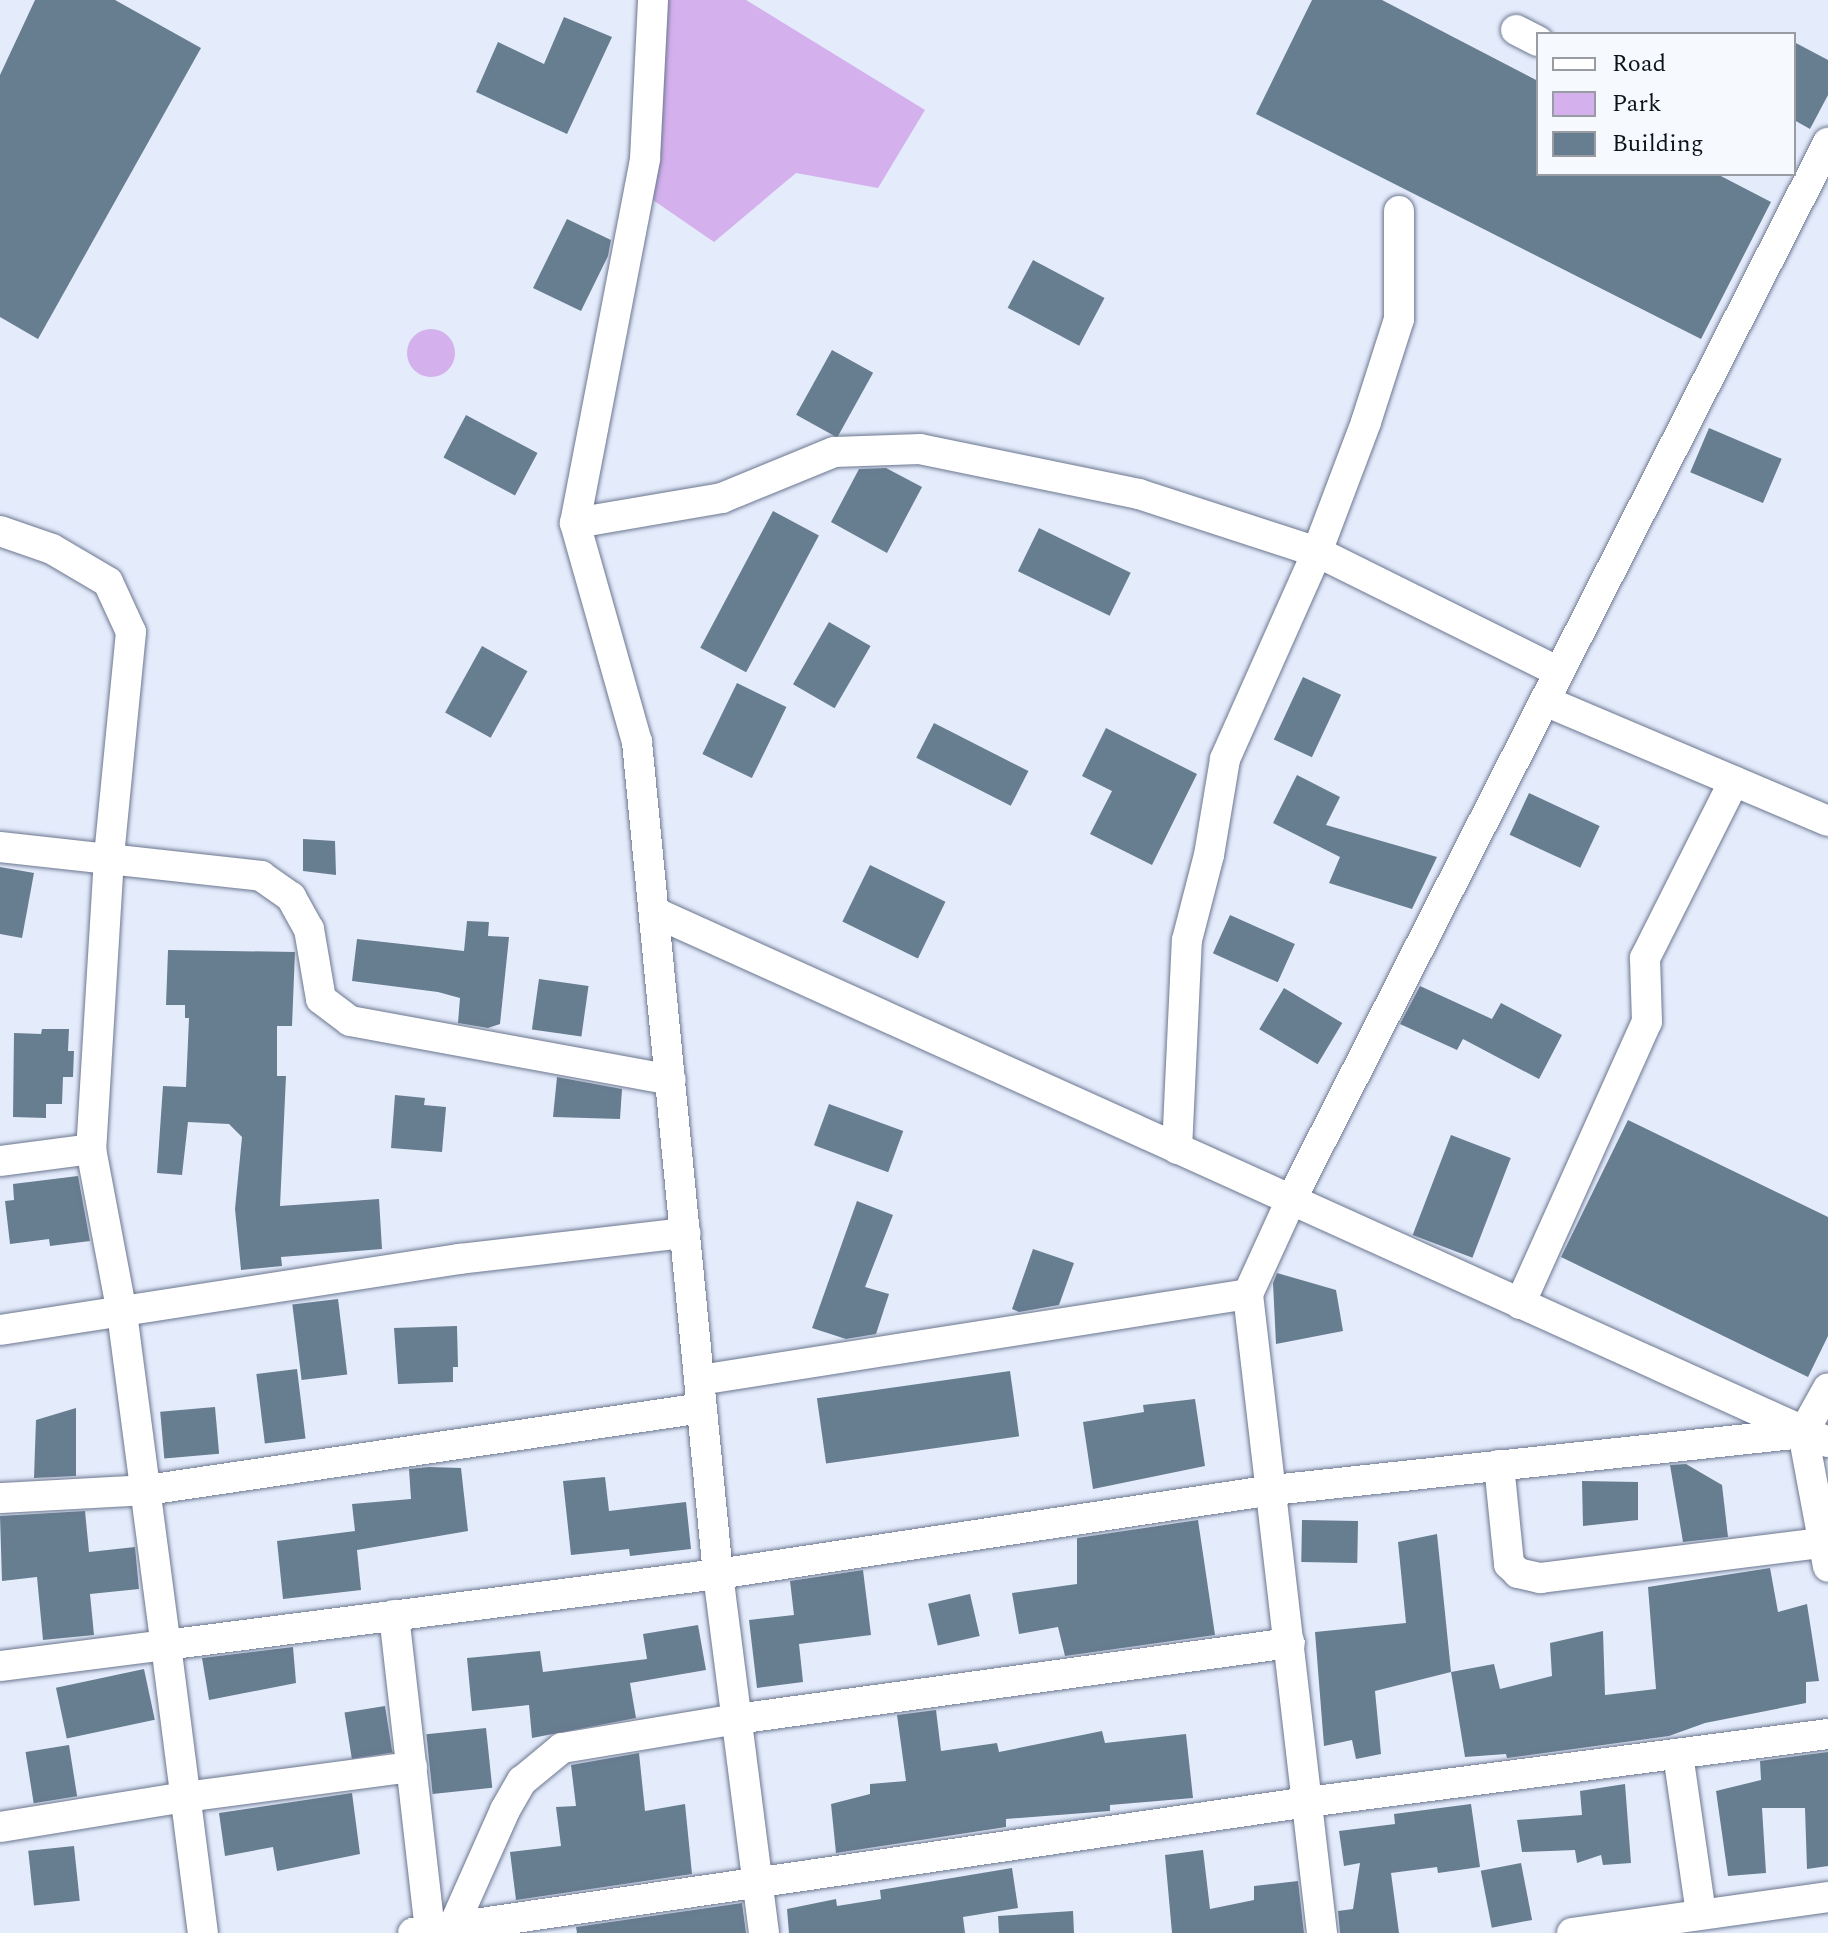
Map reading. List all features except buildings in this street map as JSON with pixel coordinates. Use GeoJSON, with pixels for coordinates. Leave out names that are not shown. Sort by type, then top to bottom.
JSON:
{"type":"FeatureCollection","features":[{"type":"Feature","properties":{"kind":"street"},"geometry":{"type":"LineString","coordinates":[[653,0],[645,159],[575,523],[637,742],[718,1574],[764,1933]]}},
{"type":"Feature","properties":{"kind":"street"},"geometry":{"type":"LineString","coordinates":[[1322,1933],[1248,1294],[1291,1200],[1828,143]]}},
{"type":"Feature","properties":{"kind":"street"},"geometry":{"type":"LineString","coordinates":[[1177,1149],[1187,940],[1209,855],[1225,759],[1317,552],[1366,422],[1399,319],[1399,211]]}},
{"type":"Feature","properties":{"kind":"street"},"geometry":{"type":"LineString","coordinates":[[575,523],[722,498],[834,452],[920,449],[1139,494],[1317,552],[1559,672]]}},
{"type":"Feature","properties":{"kind":"street"},"geometry":{"type":"LineString","coordinates":[[0,531],[52,549],[108,582],[131,632],[109,858],[91,1149],[122,1313],[203,1933]]}},
{"type":"Feature","properties":{"kind":"street"},"geometry":{"type":"LineString","coordinates":[[1545,701],[1828,821]]}},
{"type":"Feature","properties":{"kind":"street"},"geometry":{"type":"LineString","coordinates":[[1520,1304],[1647,1022],[1645,958],[1734,781]]}},
{"type":"Feature","properties":{"kind":"street"},"geometry":{"type":"LineString","coordinates":[[0,847],[261,876],[291,897],[309,929],[321,999],[350,1021],[671,1080]]}},
{"type":"Feature","properties":{"kind":"street"},"geometry":{"type":"LineString","coordinates":[[654,912],[1816,1437]]}},
{"type":"Feature","properties":{"kind":"street"},"geometry":{"type":"LineString","coordinates":[[0,1161],[91,1149]]}},
{"type":"Feature","properties":{"kind":"street"},"geometry":{"type":"LineString","coordinates":[[0,1330],[460,1259],[686,1233]]}},
{"type":"Feature","properties":{"kind":"street"},"geometry":{"type":"LineString","coordinates":[[0,1498],[147,1490],[701,1394],[1248,1294]]}},
{"type":"Feature","properties":{"kind":"street"},"geometry":{"type":"LineString","coordinates":[[1499,1465],[1509,1564],[1518,1573],[1540,1578],[1826,1555],[1816,1437],[1828,1388]]}},
{"type":"Feature","properties":{"kind":"street"},"geometry":{"type":"LineString","coordinates":[[0,1666],[718,1574],[1273,1490],[1499,1465],[1816,1437]]}},
{"type":"Feature","properties":{"kind":"street"},"geometry":{"type":"LineString","coordinates":[[394,1615],[432,1930]]}},
{"type":"Feature","properties":{"kind":"street"},"geometry":{"type":"LineString","coordinates":[[432,1930],[522,1781],[562,1748],[737,1719],[1290,1643]]}},
{"type":"Feature","properties":{"kind":"street"},"geometry":{"type":"LineString","coordinates":[[432,1930],[1308,1802],[1828,1734]]}},
{"type":"Feature","properties":{"kind":"street"},"geometry":{"type":"LineString","coordinates":[[1678,1754],[1701,1913]]}},
{"type":"Feature","properties":{"kind":"street"},"geometry":{"type":"LineString","coordinates":[[0,1827],[186,1797],[412,1767]]}},
{"type":"Feature","properties":{"kind":"street"},"geometry":{"type":"LineString","coordinates":[[1572,1933],[1828,1897]]}},
{"type":"Feature","properties":{"kind":"green space"},"geometry":{"type":"Polygon","coordinates":[[[663,0],[746,0],[925,110],[878,188],[796,173],[714,242],[650,198],[663,0]]]}},
{"type":"Feature","properties":{"kind":"green space"},"geometry":{"type":"Polygon","coordinates":[[[431,329],[440,330],[448,336],[454,344],[454,362],[448,370],[440,376],[431,377],[422,376],[414,370],[408,362],[407,353],[408,344],[414,336],[422,330],[431,329]]]}}]}
